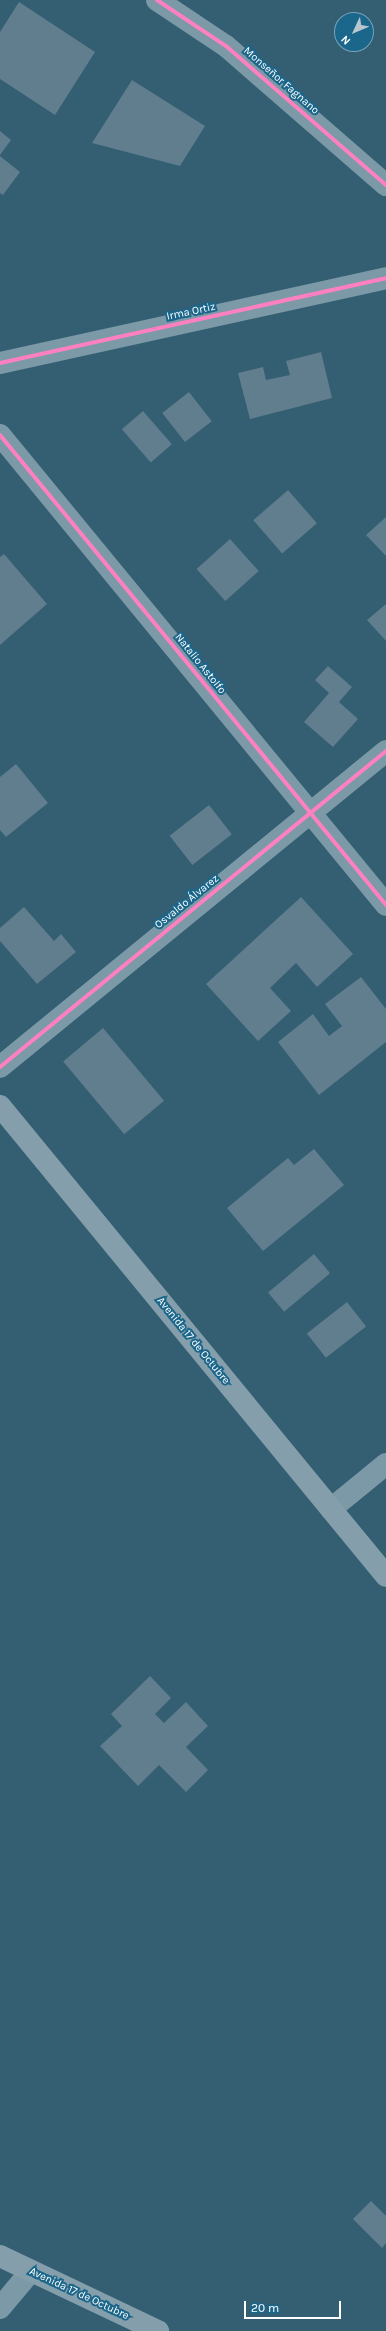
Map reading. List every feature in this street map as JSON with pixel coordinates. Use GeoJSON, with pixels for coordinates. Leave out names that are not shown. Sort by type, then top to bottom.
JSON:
{"type":"FeatureCollection","features":[{"type":"Feature","properties":{"kind":"main road","name":"Avenida 17 de Octubre"},"geometry":{"type":"LineString","coordinates":[[0,1106],[386,1576]]}},
{"type":"Feature","properties":{"kind":"main road","name":"Avenida 17 de Octubre"},"geometry":{"type":"LineString","coordinates":[[0,2256],[158,2331]]}},
{"type":"Feature","properties":{"kind":"street","name":"Monseñor Fagnano"},"geometry":{"type":"LineString","coordinates":[[157,0],[226,46],[386,185]]}},
{"type":"Feature","properties":{"kind":"street","name":"Irma Ortiz"},"geometry":{"type":"LineString","coordinates":[[0,364],[386,278]]}},
{"type":"Feature","properties":{"kind":"street","name":"Natalio Astolfo"},"geometry":{"type":"LineString","coordinates":[[0,435],[386,905]]}},
{"type":"Feature","properties":{"kind":"street","name":"Osvaldo Álvarez"},"geometry":{"type":"LineString","coordinates":[[0,1067],[386,751]]}},
{"type":"Feature","properties":{"kind":"street"},"geometry":{"type":"LineString","coordinates":[[331,1509],[386,1464]]}},
{"type":"Feature","properties":{"kind":"street"},"geometry":{"type":"LineString","coordinates":[[0,2308],[31,2271]]}},
{"type":"Feature","properties":{"kind":"building"},"geometry":{"type":"Polygon","coordinates":[[[19,2],[95,52],[55,115],[0,79],[0,32],[19,2]]]}},
{"type":"Feature","properties":{"kind":"building"},"geometry":{"type":"Polygon","coordinates":[[[132,80],[205,126],[180,166],[92,143],[132,80]]]}},
{"type":"Feature","properties":{"kind":"building"},"geometry":{"type":"Polygon","coordinates":[[[0,131],[11,140],[0,155],[0,131]]]}},
{"type":"Feature","properties":{"kind":"building"},"geometry":{"type":"Polygon","coordinates":[[[0,156],[20,172],[3,195],[0,193],[0,156]]]}},
{"type":"Feature","properties":{"kind":"building"},"geometry":{"type":"Polygon","coordinates":[[[321,352],[332,398],[250,419],[238,373],[263,367],[266,380],[290,375],[286,361],[321,352]]]}},
{"type":"Feature","properties":{"kind":"building"},"geometry":{"type":"Polygon","coordinates":[[[189,392],[212,421],[185,442],[162,413],[189,392]]]}},
{"type":"Feature","properties":{"kind":"building"},"geometry":{"type":"Polygon","coordinates":[[[143,411],[172,444],[151,463],[122,429],[143,411]]]}},
{"type":"Feature","properties":{"kind":"building"},"geometry":{"type":"Polygon","coordinates":[[[288,490],[317,523],[282,553],[253,520],[288,490]]]}},
{"type":"Feature","properties":{"kind":"building"},"geometry":{"type":"Polygon","coordinates":[[[386,517],[386,556],[366,535],[386,517]]]}},
{"type":"Feature","properties":{"kind":"building"},"geometry":{"type":"Polygon","coordinates":[[[230,539],[259,571],[225,601],[197,569],[230,539]]]}},
{"type":"Feature","properties":{"kind":"building"},"geometry":{"type":"Polygon","coordinates":[[[4,554],[47,604],[0,645],[0,557],[4,554]]]}},
{"type":"Feature","properties":{"kind":"building"},"geometry":{"type":"Polygon","coordinates":[[[386,604],[386,641],[367,620],[386,604]]]}},
{"type":"Feature","properties":{"kind":"building"},"geometry":{"type":"Polygon","coordinates":[[[328,666],[352,687],[339,702],[358,719],[333,747],[304,722],[329,693],[315,680],[328,666]]]}},
{"type":"Feature","properties":{"kind":"building"},"geometry":{"type":"Polygon","coordinates":[[[16,764],[48,803],[6,837],[0,830],[0,777],[16,764]]]}},
{"type":"Feature","properties":{"kind":"building"},"geometry":{"type":"Polygon","coordinates":[[[209,805],[232,834],[192,865],[170,836],[209,805]]]}},
{"type":"Feature","properties":{"kind":"building"},"geometry":{"type":"Polygon","coordinates":[[[301,897],[353,954],[317,987],[296,963],[270,988],[291,1011],[258,1041],[206,984],[301,897]]]}},
{"type":"Feature","properties":{"kind":"building"},"geometry":{"type":"Polygon","coordinates":[[[24,907],[54,941],[61,934],[76,952],[37,984],[0,941],[0,928],[24,907]]]}},
{"type":"Feature","properties":{"kind":"building"},"geometry":{"type":"Polygon","coordinates":[[[361,977],[386,1009],[386,1042],[319,1095],[278,1042],[313,1014],[329,1036],[342,1026],[325,1004],[361,977]]]}},
{"type":"Feature","properties":{"kind":"building"},"geometry":{"type":"Polygon","coordinates":[[[103,1028],[164,1101],[124,1134],[63,1061],[103,1028]]]}},
{"type":"Feature","properties":{"kind":"building"},"geometry":{"type":"Polygon","coordinates":[[[314,1149],[344,1185],[263,1251],[227,1208],[288,1158],[294,1165],[314,1149]]]}},
{"type":"Feature","properties":{"kind":"building"},"geometry":{"type":"Polygon","coordinates":[[[314,1254],[330,1273],[284,1312],[268,1293],[314,1254]]]}},
{"type":"Feature","properties":{"kind":"building"},"geometry":{"type":"Polygon","coordinates":[[[347,1302],[366,1326],[326,1358],[307,1333],[347,1302]]]}},
{"type":"Feature","properties":{"kind":"building"},"geometry":{"type":"Polygon","coordinates":[[[150,1676],[171,1698],[155,1714],[164,1723],[186,1702],[208,1726],[186,1747],[208,1770],[186,1792],[159,1765],[138,1786],[100,1746],[122,1726],[111,1714],[150,1676]]]}},
{"type":"Feature","properties":{"kind":"building"},"geometry":{"type":"Polygon","coordinates":[[[371,2201],[386,2216],[386,2243],[382,2248],[353,2219],[371,2201]]]}},
{"type":"Feature","properties":{"kind":"cycle path"},"geometry":{"type":"LineString","coordinates":[[157,0],[226,46],[386,185]]}},
{"type":"Feature","properties":{"kind":"cycle path"},"geometry":{"type":"LineString","coordinates":[[0,363],[386,278]]}},
{"type":"Feature","properties":{"kind":"cycle path"},"geometry":{"type":"LineString","coordinates":[[0,435],[386,905]]}},
{"type":"Feature","properties":{"kind":"cycle path"},"geometry":{"type":"LineString","coordinates":[[0,1067],[386,751]]}}]}
